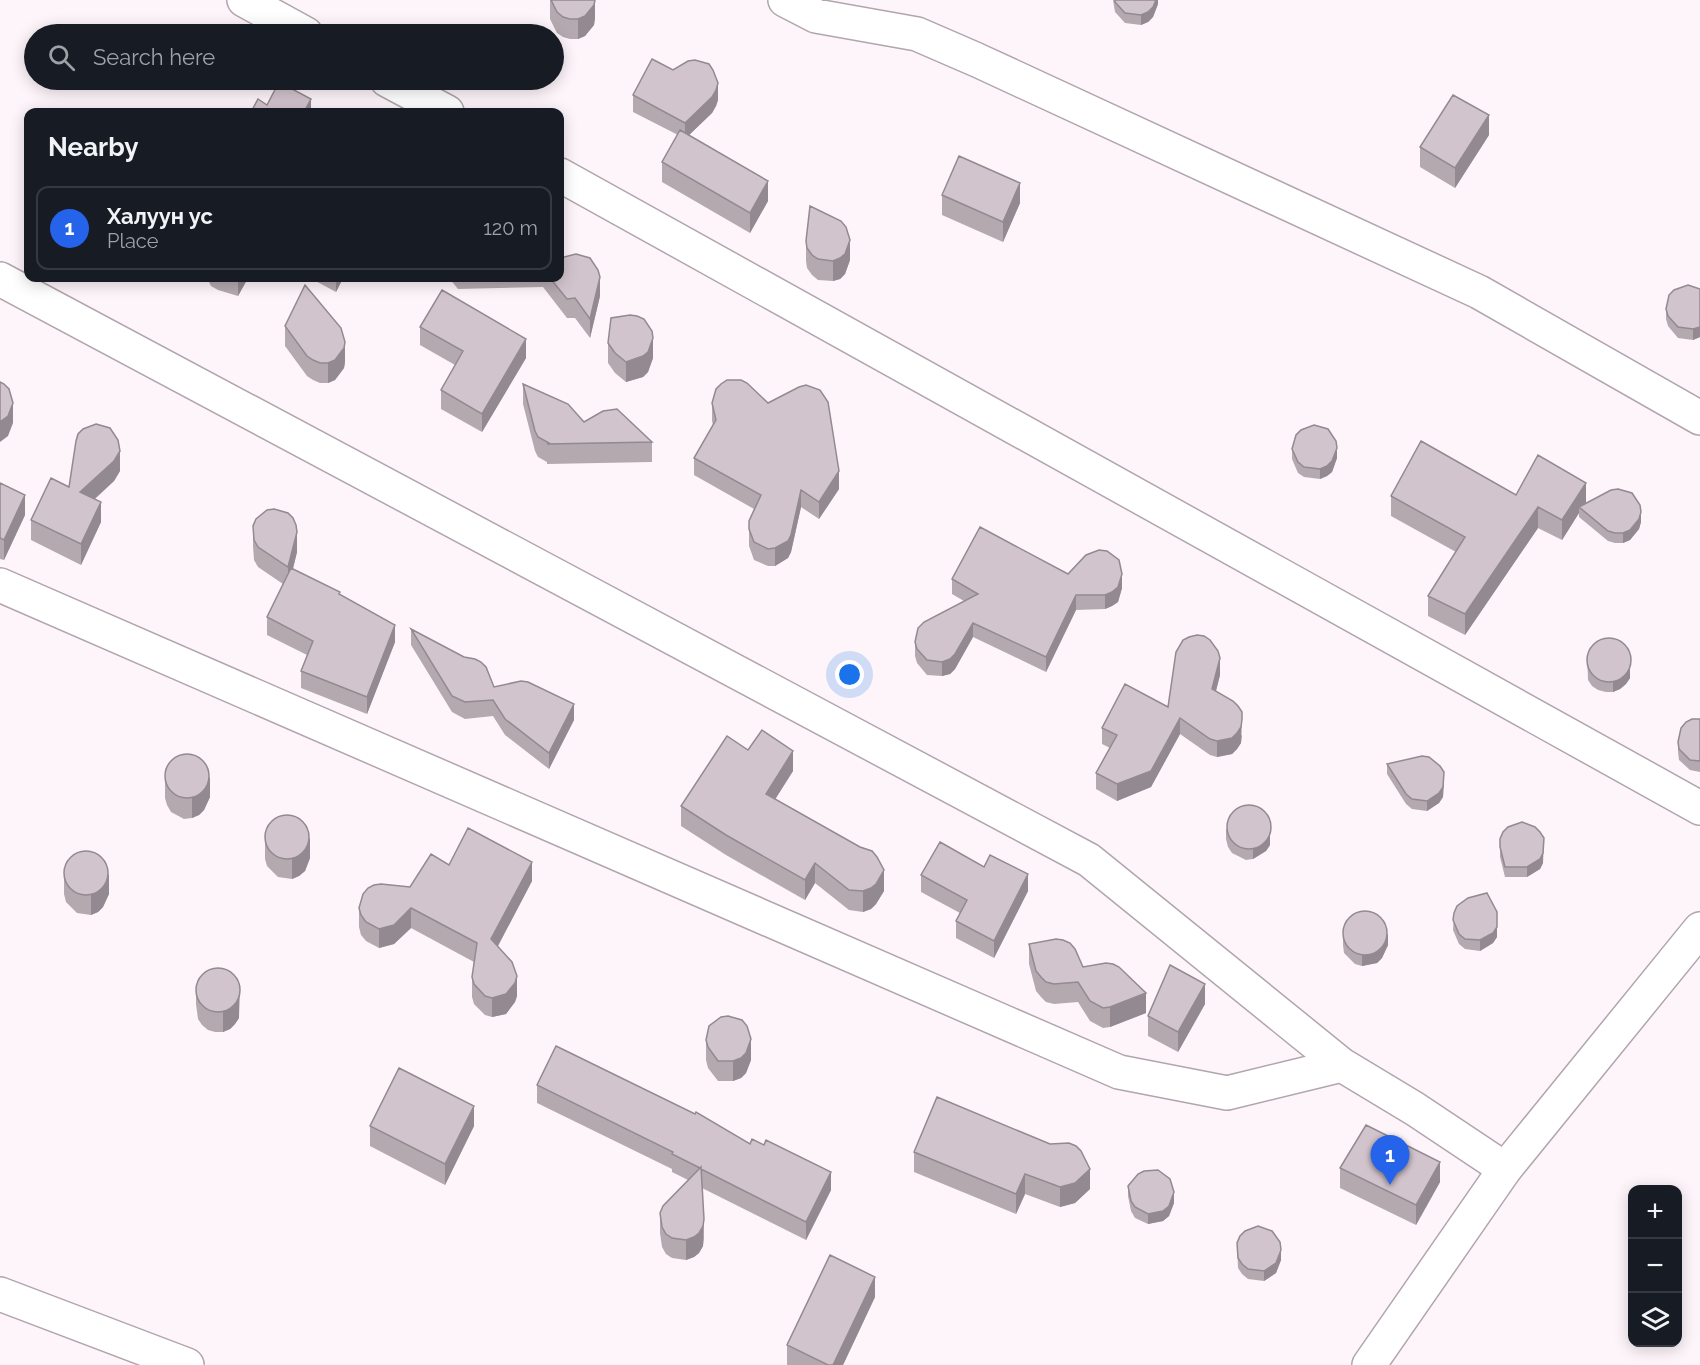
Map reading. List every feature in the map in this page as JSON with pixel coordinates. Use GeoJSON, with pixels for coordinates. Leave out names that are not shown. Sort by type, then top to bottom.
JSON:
{"type":"FeatureCollection","features":[{"type":"Feature","properties":{"kind":"street"},"geometry":{"type":"LineString","coordinates":[[244,0],[288,24]]}},
{"type":"Feature","properties":{"kind":"street"},"geometry":{"type":"LineString","coordinates":[[785,0],[816,16],[917,34],[977,60],[1479,292],[1700,418]]}},
{"type":"Feature","properties":{"kind":"street"},"geometry":{"type":"LineString","coordinates":[[406,90],[440,108]]}},
{"type":"Feature","properties":{"kind":"street"},"geometry":{"type":"LineString","coordinates":[[564,177],[1700,808]]}},
{"type":"Feature","properties":{"kind":"street"},"geometry":{"type":"LineString","coordinates":[[0,279],[1089,860],[1342,1065],[1415,1109],[1504,1169]]}},
{"type":"Feature","properties":{"kind":"street"},"geometry":{"type":"LineString","coordinates":[[0,585],[1119,1071],[1227,1093],[1342,1065]]}},
{"type":"Feature","properties":{"kind":"street"},"geometry":{"type":"LineString","coordinates":[[1369,1365],[1504,1169],[1700,929]]}},
{"type":"Feature","properties":{"kind":"street"},"geometry":{"type":"LineString","coordinates":[[0,1294],[188,1365]]}},
{"type":"Feature","properties":{"kind":"building"},"geometry":{"type":"Polygon","coordinates":[[[551,0],[595,0],[594,5],[585,16],[570,19],[557,12],[551,0]]]}},
{"type":"Feature","properties":{"kind":"building"},"geometry":{"type":"Polygon","coordinates":[[[1115,0],[1156,0],[1148,12],[1141,15],[1125,13],[1115,0]]]}},
{"type":"Feature","properties":{"kind":"building"},"geometry":{"type":"Polygon","coordinates":[[[652,59],[673,70],[688,61],[695,60],[709,64],[713,70],[718,83],[716,90],[712,97],[685,123],[633,95],[652,59]]]}},
{"type":"Feature","properties":{"kind":"building"},"geometry":{"type":"Polygon","coordinates":[[[275,90],[294,90],[311,99],[306,108],[253,108],[258,99],[267,105],[275,90]]]}},
{"type":"Feature","properties":{"kind":"building"},"geometry":{"type":"Polygon","coordinates":[[[1453,95],[1489,115],[1455,168],[1420,147],[1453,95]]]}},
{"type":"Feature","properties":{"kind":"building"},"geometry":{"type":"Polygon","coordinates":[[[680,130],[768,181],[750,213],[662,162],[680,130]]]}},
{"type":"Feature","properties":{"kind":"building"},"geometry":{"type":"Polygon","coordinates":[[[959,156],[1020,183],[1003,222],[942,195],[959,156]]]}},
{"type":"Feature","properties":{"kind":"building"},"geometry":{"type":"Polygon","coordinates":[[[810,206],[841,221],[846,227],[850,240],[845,254],[840,258],[833,261],[818,259],[807,248],[810,206]]]}},
{"type":"Feature","properties":{"kind":"building"},"geometry":{"type":"Polygon","coordinates":[[[576,254],[590,258],[598,270],[600,277],[590,319],[575,298],[567,299],[553,282],[564,282],[564,257],[576,254]]]}},
{"type":"Feature","properties":{"kind":"building"},"geometry":{"type":"Polygon","coordinates":[[[305,285],[341,328],[345,342],[344,348],[335,360],[328,363],[320,363],[307,356],[285,326],[305,285]]]}},
{"type":"Feature","properties":{"kind":"building"},"geometry":{"type":"Polygon","coordinates":[[[1688,285],[1700,289],[1700,327],[1693,329],[1678,327],[1668,316],[1666,309],[1669,295],[1674,290],[1688,285]]]}},
{"type":"Feature","properties":{"kind":"building"},"geometry":{"type":"Polygon","coordinates":[[[442,290],[526,339],[482,414],[441,390],[463,351],[420,327],[442,290]]]}},
{"type":"Feature","properties":{"kind":"building"},"geometry":{"type":"Polygon","coordinates":[[[630,315],[644,319],[652,331],[653,338],[648,352],[626,362],[608,343],[611,318],[630,315]]]}},
{"type":"Feature","properties":{"kind":"building"},"geometry":{"type":"Polygon","coordinates":[[[727,380],[741,380],[747,383],[768,403],[806,385],[820,390],[828,402],[839,471],[819,502],[801,490],[791,535],[788,541],[775,548],[768,549],[754,542],[749,529],[749,521],[761,495],[694,458],[716,420],[712,403],[716,389],[727,380]]]}},
{"type":"Feature","properties":{"kind":"building"},"geometry":{"type":"Polygon","coordinates":[[[0,382],[9,389],[13,403],[8,416],[0,422],[0,382]]]}},
{"type":"Feature","properties":{"kind":"building"},"geometry":{"type":"Polygon","coordinates":[[[523,384],[568,404],[584,422],[603,411],[617,409],[652,442],[547,444],[549,443],[538,437],[535,431],[523,384]]]}},
{"type":"Feature","properties":{"kind":"building"},"geometry":{"type":"Polygon","coordinates":[[[96,424],[110,428],[118,440],[120,451],[114,461],[80,492],[101,502],[81,544],[31,520],[51,478],[69,487],[78,434],[83,429],[96,424]]]}},
{"type":"Feature","properties":{"kind":"building"},"geometry":{"type":"Polygon","coordinates":[[[1314,425],[1328,429],[1336,441],[1337,448],[1332,461],[1320,469],[1304,467],[1298,462],[1292,449],[1296,435],[1301,430],[1314,425]]]}},
{"type":"Feature","properties":{"kind":"building"},"geometry":{"type":"Polygon","coordinates":[[[1421,441],[1516,495],[1538,455],[1586,483],[1562,520],[1538,507],[1465,614],[1428,596],[1465,537],[1391,496],[1421,441]]]}},
{"type":"Feature","properties":{"kind":"building"},"geometry":{"type":"Polygon","coordinates":[[[0,483],[25,495],[4,540],[0,538],[0,483]]]}},
{"type":"Feature","properties":{"kind":"building"},"geometry":{"type":"Polygon","coordinates":[[[1618,489],[1632,493],[1640,505],[1641,512],[1639,519],[1630,530],[1623,533],[1608,531],[1579,507],[1611,490],[1618,489]]]}},
{"type":"Feature","properties":{"kind":"building"},"geometry":{"type":"Polygon","coordinates":[[[274,509],[288,513],[296,525],[297,532],[288,567],[258,547],[254,540],[253,526],[256,519],[267,510],[274,509]]]}},
{"type":"Feature","properties":{"kind":"building"},"geometry":{"type":"Polygon","coordinates":[[[980,527],[1068,574],[1086,555],[1099,550],[1107,551],[1119,560],[1122,574],[1118,587],[1105,595],[1076,595],[1046,657],[973,623],[950,659],[942,662],[927,660],[917,649],[915,642],[918,628],[924,622],[978,594],[952,579],[980,527]]]}},
{"type":"Feature","properties":{"kind":"building"},"geometry":{"type":"Polygon","coordinates":[[[291,568],[340,592],[339,594],[395,625],[367,697],[301,671],[313,641],[267,617],[291,568]]]}},
{"type":"Feature","properties":{"kind":"building"},"geometry":{"type":"Polygon","coordinates":[[[411,629],[464,657],[481,662],[486,667],[494,687],[521,681],[528,682],[574,704],[549,753],[505,719],[493,700],[465,702],[452,696],[411,629]]]}},
{"type":"Feature","properties":{"kind":"building"},"geometry":{"type":"Polygon","coordinates":[[[1197,635],[1210,640],[1218,651],[1220,658],[1212,689],[1233,701],[1242,712],[1241,727],[1237,733],[1232,738],[1217,741],[1210,739],[1180,718],[1151,771],[1117,784],[1096,773],[1117,735],[1102,728],[1125,684],[1168,707],[1176,652],[1183,640],[1197,635]]]}},
{"type":"Feature","properties":{"kind":"building"},"geometry":{"type":"Polygon","coordinates":[[[1609,638],[1624,645],[1631,660],[1624,675],[1609,682],[1594,675],[1587,660],[1594,645],[1609,638]]]}},
{"type":"Feature","properties":{"kind":"building"},"geometry":{"type":"Polygon","coordinates":[[[1692,719],[1700,719],[1700,761],[1690,760],[1679,749],[1681,728],[1692,719]]]}},
{"type":"Feature","properties":{"kind":"building"},"geometry":{"type":"Polygon","coordinates":[[[762,730],[793,751],[766,794],[860,847],[872,851],[884,870],[871,888],[863,891],[849,890],[815,863],[805,880],[726,835],[681,806],[727,736],[748,750],[762,730]]]}},
{"type":"Feature","properties":{"kind":"building"},"geometry":{"type":"Polygon","coordinates":[[[187,754],[202,761],[209,776],[202,791],[187,798],[172,791],[165,776],[172,761],[187,754]]]}},
{"type":"Feature","properties":{"kind":"building"},"geometry":{"type":"Polygon","coordinates":[[[1422,756],[1429,757],[1444,772],[1443,787],[1439,793],[1427,801],[1412,799],[1406,794],[1387,764],[1422,756]]]}},
{"type":"Feature","properties":{"kind":"building"},"geometry":{"type":"Polygon","coordinates":[[[1249,805],[1264,812],[1271,827],[1264,842],[1249,849],[1234,842],[1227,827],[1234,812],[1249,805]]]}},
{"type":"Feature","properties":{"kind":"building"},"geometry":{"type":"Polygon","coordinates":[[[287,815],[302,822],[309,837],[302,852],[287,859],[272,852],[265,837],[272,822],[287,815]]]}},
{"type":"Feature","properties":{"kind":"building"},"geometry":{"type":"Polygon","coordinates":[[[1522,822],[1535,827],[1540,832],[1544,838],[1543,853],[1540,859],[1527,867],[1505,867],[1500,839],[1508,827],[1522,822]]]}},
{"type":"Feature","properties":{"kind":"building"},"geometry":{"type":"Polygon","coordinates":[[[468,828],[532,862],[491,939],[512,962],[517,976],[515,983],[506,994],[492,998],[485,996],[474,984],[472,977],[477,943],[411,908],[394,925],[379,929],[366,922],[359,908],[363,894],[374,885],[410,887],[431,854],[449,865],[468,828]]]}},
{"type":"Feature","properties":{"kind":"building"},"geometry":{"type":"Polygon","coordinates":[[[940,842],[984,867],[990,855],[1028,874],[994,941],[956,921],[967,900],[921,875],[940,842]]]}},
{"type":"Feature","properties":{"kind":"building"},"geometry":{"type":"Polygon","coordinates":[[[86,851],[101,858],[108,873],[101,888],[86,895],[71,888],[64,873],[71,858],[86,851]]]}},
{"type":"Feature","properties":{"kind":"building"},"geometry":{"type":"Polygon","coordinates":[[[1487,893],[1497,912],[1497,927],[1493,933],[1480,940],[1465,939],[1459,934],[1453,920],[1457,906],[1468,898],[1487,893]]]}},
{"type":"Feature","properties":{"kind":"building"},"geometry":{"type":"Polygon","coordinates":[[[1365,911],[1380,918],[1387,933],[1380,948],[1365,955],[1350,948],[1343,933],[1350,918],[1365,911]]]}},
{"type":"Feature","properties":{"kind":"building"},"geometry":{"type":"Polygon","coordinates":[[[1056,939],[1070,943],[1083,967],[1113,964],[1146,993],[1103,1008],[1090,1001],[1078,982],[1054,984],[1046,982],[1036,971],[1029,944],[1056,939]]]}},
{"type":"Feature","properties":{"kind":"building"},"geometry":{"type":"Polygon","coordinates":[[[1170,965],[1205,984],[1178,1032],[1148,1016],[1170,965]]]}},
{"type":"Feature","properties":{"kind":"building"},"geometry":{"type":"Polygon","coordinates":[[[218,968],[233,975],[240,990],[233,1005],[218,1012],[203,1005],[196,990],[203,975],[218,968]]]}},
{"type":"Feature","properties":{"kind":"building"},"geometry":{"type":"Polygon","coordinates":[[[728,1016],[742,1020],[747,1026],[751,1039],[746,1053],[741,1058],[733,1061],[718,1061],[706,1040],[709,1026],[721,1017],[728,1016]]]}},
{"type":"Feature","properties":{"kind":"building"},"geometry":{"type":"Polygon","coordinates":[[[556,1046],[695,1114],[696,1112],[750,1144],[752,1139],[764,1145],[766,1140],[831,1172],[806,1222],[672,1154],[673,1152],[537,1085],[556,1046]]]}},
{"type":"Feature","properties":{"kind":"building"},"geometry":{"type":"Polygon","coordinates":[[[399,1068],[474,1106],[445,1164],[370,1126],[399,1068]]]}},
{"type":"Feature","properties":{"kind":"building"},"geometry":{"type":"Polygon","coordinates":[[[937,1097],[1050,1144],[1069,1143],[1076,1146],[1090,1169],[1075,1183],[1060,1187],[1025,1174],[1016,1194],[914,1152],[937,1097]]]}},
{"type":"Feature","properties":{"kind":"building"},"geometry":{"type":"Polygon","coordinates":[[[1366,1125],[1440,1162],[1416,1205],[1340,1168],[1366,1125]]]}},
{"type":"Feature","properties":{"kind":"building"},"geometry":{"type":"Polygon","coordinates":[[[701,1167],[703,1226],[694,1237],[686,1240],[672,1238],[662,1227],[660,1213],[663,1206],[701,1167]]]}},
{"type":"Feature","properties":{"kind":"building"},"geometry":{"type":"Polygon","coordinates":[[[1158,1170],[1170,1179],[1174,1192],[1169,1206],[1163,1211],[1148,1214],[1135,1207],[1131,1201],[1128,1186],[1138,1174],[1158,1170]]]}},
{"type":"Feature","properties":{"kind":"building"},"geometry":{"type":"Polygon","coordinates":[[[1258,1226],[1272,1231],[1280,1242],[1281,1250],[1276,1263],[1264,1271],[1248,1269],[1238,1258],[1237,1243],[1240,1236],[1245,1231],[1258,1226]]]}},
{"type":"Feature","properties":{"kind":"building"},"geometry":{"type":"Polygon","coordinates":[[[830,1255],[875,1277],[833,1365],[828,1365],[787,1345],[830,1255]]]}},
{"type":"Feature","properties":{"kind":"place","name":"Халуун ус"},"geometry":{"type":"Point","coordinates":[1390,1185]}}]}
